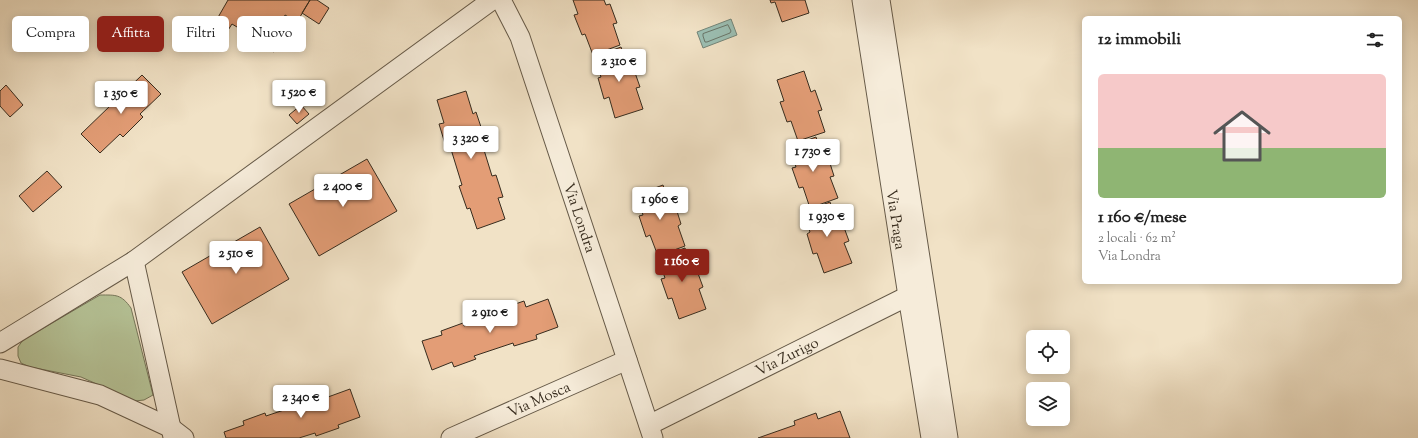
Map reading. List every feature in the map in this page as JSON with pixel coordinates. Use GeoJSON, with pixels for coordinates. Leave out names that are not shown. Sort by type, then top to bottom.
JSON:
{"type":"FeatureCollection","features":[{"type":"Feature","properties":{"kind":"street"},"geometry":{"type":"LineString","coordinates":[[0,344],[134,261],[492,0]]}},
{"type":"Feature","properties":{"kind":"street","name":"Via Londra"},"geometry":{"type":"LineString","coordinates":[[501,0],[520,37],[651,432]]}},
{"type":"Feature","properties":{"kind":"street","name":"Via Praga"},"geometry":{"type":"LineString","coordinates":[[862,0],[916,294],[948,438]]}},
{"type":"Feature","properties":{"kind":"street","name":"Via Praga"},"geometry":{"type":"LineString","coordinates":[[880,0],[916,294],[931,438]]}},
{"type":"Feature","properties":{"kind":"street"},"geometry":{"type":"LineString","coordinates":[[134,261],[176,435]]}},
{"type":"Feature","properties":{"kind":"street","name":"Via Zurigo"},"geometry":{"type":"LineString","coordinates":[[651,432],[916,294]]}},
{"type":"Feature","properties":{"kind":"street","name":"Via Mosca"},"geometry":{"type":"LineString","coordinates":[[451,438],[626,360]]}},
{"type":"Feature","properties":{"kind":"street"},"geometry":{"type":"LineString","coordinates":[[0,369],[100,395],[176,435]]}},
{"type":"Feature","properties":{"kind":"green space"},"geometry":{"type":"Polygon","coordinates":[[[100,295],[118,296],[131,308],[153,395],[144,400],[135,401],[81,377],[30,367],[21,363],[18,356],[18,347],[23,340],[100,295]]]}},
{"type":"Feature","properties":{"kind":"water"},"geometry":{"type":"Polygon","coordinates":[[[731,19],[737,35],[703,48],[697,32],[731,19]]]}},
{"type":"Feature","properties":{"kind":"building"},"geometry":{"type":"Polygon","coordinates":[[[228,0],[310,0],[301,16],[237,16],[237,27],[232,24],[229,29],[229,16],[219,16],[228,0]]]}},
{"type":"Feature","properties":{"kind":"building"},"geometry":{"type":"Polygon","coordinates":[[[310,0],[317,0],[329,8],[319,24],[302,13],[310,0]]]}},
{"type":"Feature","properties":{"kind":"building"},"geometry":{"type":"Polygon","coordinates":[[[573,0],[604,0],[606,5],[610,4],[617,23],[613,24],[620,45],[593,55],[585,34],[582,35],[574,15],[578,14],[573,0]]]}},
{"type":"Feature","properties":{"kind":"building"},"geometry":{"type":"Polygon","coordinates":[[[770,0],[805,0],[809,13],[782,22],[775,2],[771,3],[770,0]]]}},
{"type":"Feature","properties":{"kind":"building"},"geometry":{"type":"Polygon","coordinates":[[[621,47],[629,69],[633,67],[640,87],[636,88],[643,109],[615,118],[609,97],[604,99],[598,78],[601,77],[594,57],[621,47]]]}},
{"type":"Feature","properties":{"kind":"building"},"geometry":{"type":"Polygon","coordinates":[[[804,71],[811,92],[815,90],[822,110],[818,111],[825,132],[798,141],[791,121],[787,122],[780,102],[784,101],[777,80],[804,71]]]}},
{"type":"Feature","properties":{"kind":"building"},"geometry":{"type":"Polygon","coordinates":[[[142,75],[161,94],[140,114],[143,117],[123,137],[120,134],[100,153],[81,134],[142,75]]]}},
{"type":"Feature","properties":{"kind":"building"},"geometry":{"type":"Polygon","coordinates":[[[6,85],[23,105],[10,117],[0,106],[0,91],[6,85]]]}},
{"type":"Feature","properties":{"kind":"building"},"geometry":{"type":"Polygon","coordinates":[[[466,91],[473,114],[476,112],[484,136],[480,137],[492,176],[496,175],[503,197],[498,198],[505,219],[477,229],[470,208],[467,209],[459,186],[462,185],[450,146],[446,147],[439,124],[444,123],[437,100],[466,91]]]}},
{"type":"Feature","properties":{"kind":"building"},"geometry":{"type":"Polygon","coordinates":[[[301,105],[309,114],[297,124],[289,115],[301,105]]]}},
{"type":"Feature","properties":{"kind":"building"},"geometry":{"type":"Polygon","coordinates":[[[816,137],[823,158],[828,157],[834,176],[830,177],[838,198],[810,208],[803,187],[799,188],[792,168],[796,167],[789,147],[816,137]]]}},
{"type":"Feature","properties":{"kind":"building"},"geometry":{"type":"Polygon","coordinates":[[[367,159],[397,211],[319,256],[289,204],[367,159]]]}},
{"type":"Feature","properties":{"kind":"building"},"geometry":{"type":"Polygon","coordinates":[[[47,171],[62,187],[33,212],[19,196],[47,171]]]}},
{"type":"Feature","properties":{"kind":"building"},"geometry":{"type":"Polygon","coordinates":[[[663,185],[670,206],[675,205],[681,224],[678,226],[685,246],[658,256],[650,235],[646,237],[639,216],[643,215],[636,195],[663,185]]]}},
{"type":"Feature","properties":{"kind":"building"},"geometry":{"type":"Polygon","coordinates":[[[830,202],[838,224],[842,222],[849,241],[844,243],[852,263],[824,273],[817,253],[813,254],[807,234],[810,232],[803,212],[830,202]]]}},
{"type":"Feature","properties":{"kind":"building"},"geometry":{"type":"Polygon","coordinates":[[[260,227],[289,279],[212,324],[182,272],[260,227]]]}},
{"type":"Feature","properties":{"kind":"building"},"geometry":{"type":"Polygon","coordinates":[[[685,248],[692,269],[696,268],[703,287],[699,289],[706,309],[679,319],[672,298],[668,299],[661,279],[665,278],[658,258],[685,248]]]}},
{"type":"Feature","properties":{"kind":"building"},"geometry":{"type":"Polygon","coordinates":[[[548,299],[558,327],[536,335],[537,339],[514,346],[513,343],[474,356],[476,359],[454,367],[452,362],[432,370],[422,341],[442,335],[441,331],[463,323],[464,326],[503,313],[501,309],[524,301],[526,307],[548,299]]]}},
{"type":"Feature","properties":{"kind":"building"},"geometry":{"type":"Polygon","coordinates":[[[350,389],[360,417],[338,425],[339,428],[316,436],[315,433],[299,438],[226,438],[224,432],[244,425],[243,421],[265,413],[266,416],[305,403],[303,399],[326,391],[328,397],[350,389]]]}},
{"type":"Feature","properties":{"kind":"building"},"geometry":{"type":"Polygon","coordinates":[[[840,411],[850,438],[758,438],[795,425],[794,421],[816,413],[818,419],[840,411]]]}}]}
